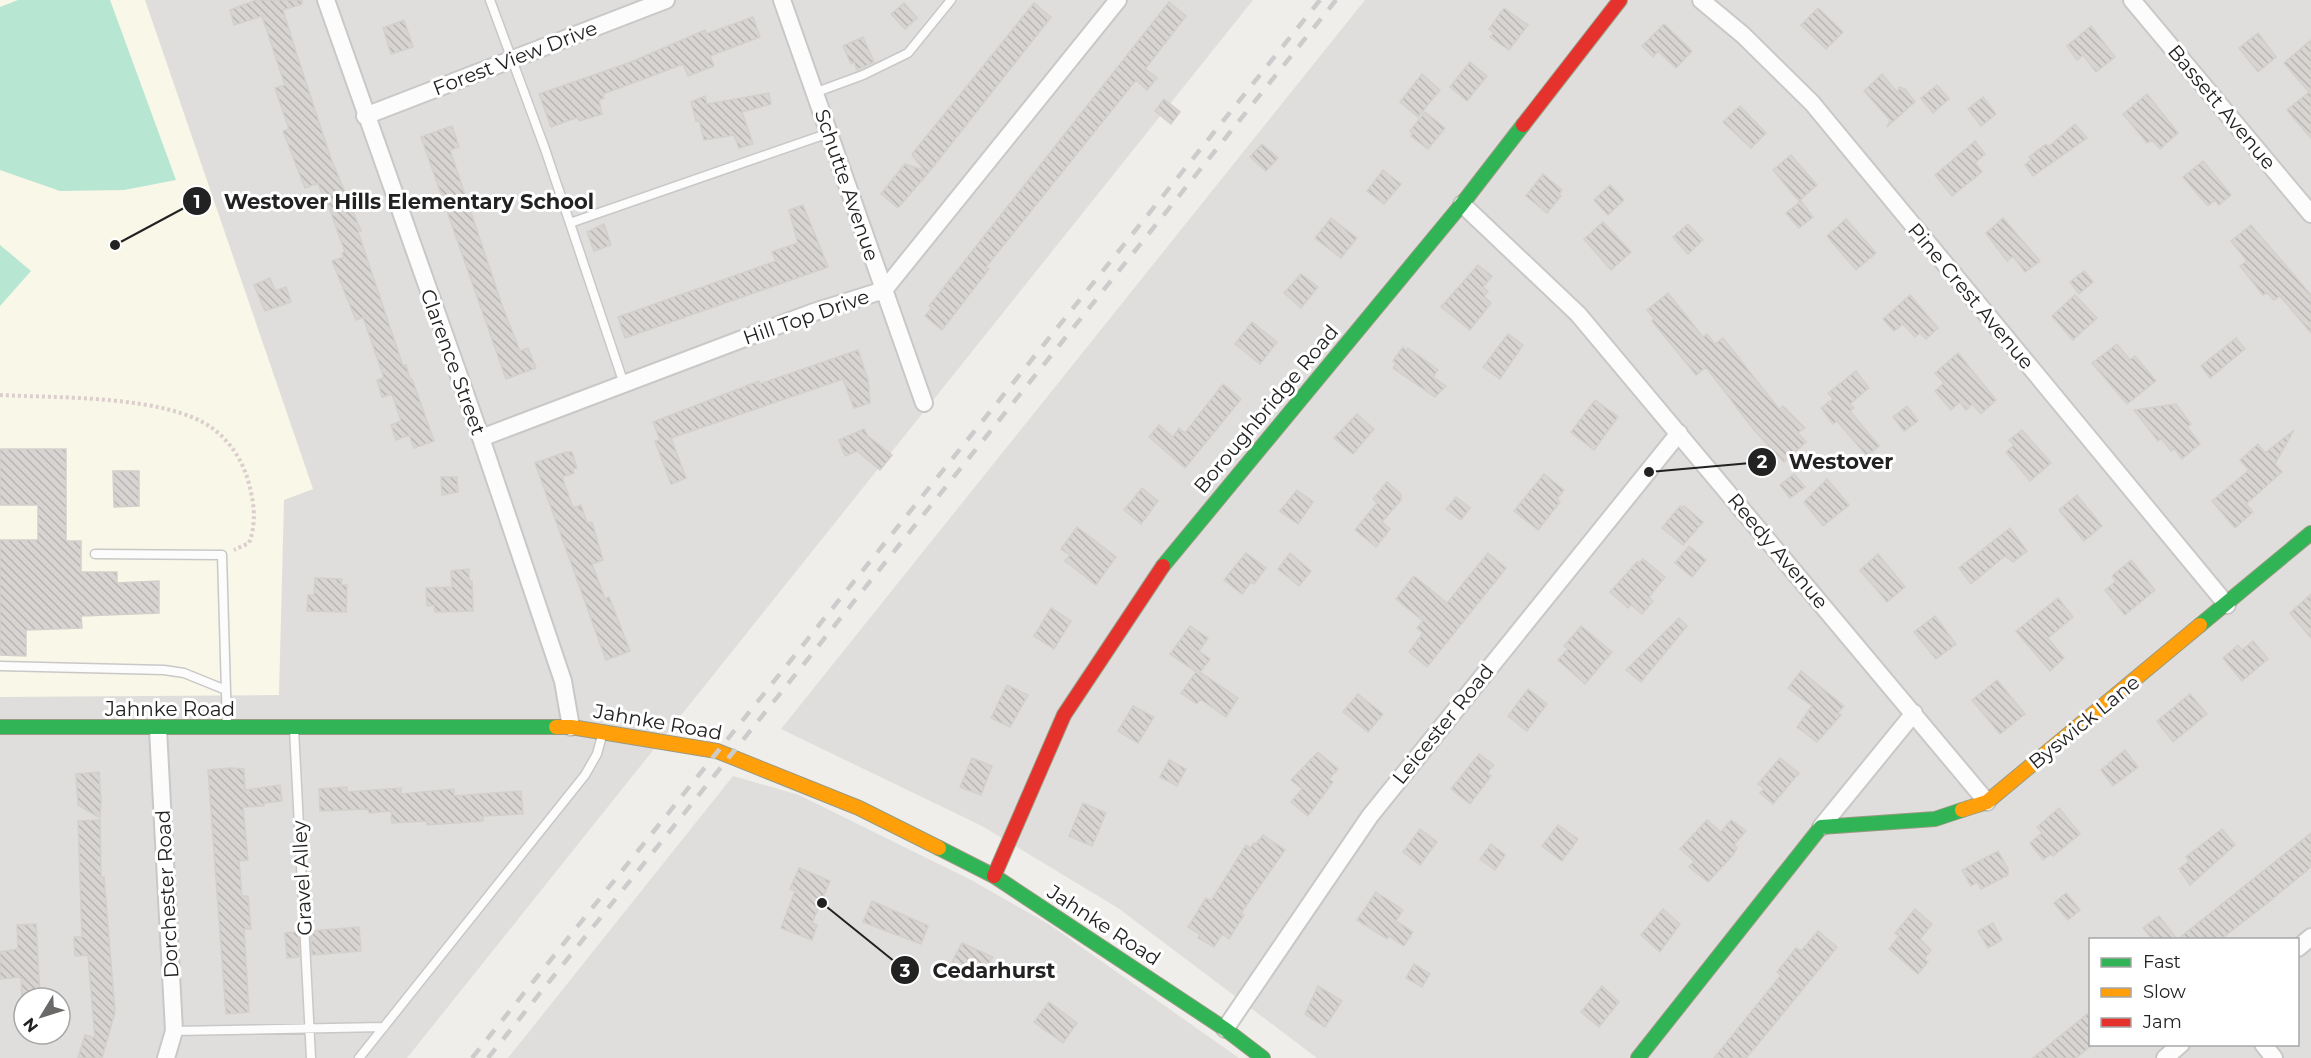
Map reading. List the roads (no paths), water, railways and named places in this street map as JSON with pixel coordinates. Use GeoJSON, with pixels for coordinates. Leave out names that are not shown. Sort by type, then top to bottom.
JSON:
{"type":"FeatureCollection","features":[{"type":"Feature","properties":{"kind":"street","name":"Clarence Street"},"geometry":{"type":"LineString","coordinates":[[326,0],[365,116],[481,438],[563,681],[571,727]]}},
{"type":"Feature","properties":{"kind":"street","name":"Forest View Drive"},"geometry":{"type":"LineString","coordinates":[[365,116],[666,0]]}},
{"type":"Feature","properties":{"kind":"street","name":"Schutte Avenue"},"geometry":{"type":"LineString","coordinates":[[782,0],[924,403]]}},
{"type":"Feature","properties":{"kind":"street","name":"Hill Top Drive"},"geometry":{"type":"LineString","coordinates":[[481,438],[811,313],[884,290],[1118,0]]}},
{"type":"Feature","properties":{"kind":"street","name":"Boroughbridge Road"},"geometry":{"type":"LineString","coordinates":[[994,876],[1064,715],[1171,555],[1461,204],[1620,0]]}},
{"type":"Feature","properties":{"kind":"street","name":"Pine Crest Avenue"},"geometry":{"type":"LineString","coordinates":[[1701,0],[1743,35],[1812,103],[2227,604]]}},
{"type":"Feature","properties":{"kind":"street","name":"Bassett Avenue"},"geometry":{"type":"LineString","coordinates":[[2132,0],[2311,214]]}},
{"type":"Feature","properties":{"kind":"street","name":"Reedy Avenue"},"geometry":{"type":"LineString","coordinates":[[1461,204],[1578,314],[1987,802]]}},
{"type":"Feature","properties":{"kind":"street","name":"Leicester Road"},"geometry":{"type":"LineString","coordinates":[[1225,1029],[1370,816],[1679,433]]}},
{"type":"Feature","properties":{"kind":"street","name":"Byswick Lane"},"geometry":{"type":"LineString","coordinates":[[1821,827],[1935,819],[1987,802],[2311,533]]}},
{"type":"Feature","properties":{"kind":"street"},"geometry":{"type":"LineString","coordinates":[[1638,1058],[1914,713]]}},
{"type":"Feature","properties":{"kind":"street","name":"Jahnke Road"},"geometry":{"type":"LineString","coordinates":[[0,727],[227,729],[571,727],[717,751],[859,808],[994,876],[1225,1029],[1263,1058]]}},
{"type":"Feature","properties":{"kind":"street","name":"Dorchester Road"},"geometry":{"type":"LineString","coordinates":[[158,729],[174,1031],[166,1058]]}},
{"type":"Feature","properties":{"kind":"street"},"geometry":{"type":"LineString","coordinates":[[2299,947],[2311,937]]}},
{"type":"Feature","properties":{"kind":"street"},"geometry":{"type":"LineString","coordinates":[[2165,1058],[2179,1046]]}},
{"type":"Feature","properties":{"kind":"street"},"geometry":{"type":"LineString","coordinates":[[2265,1046],[2274,1058]]}},
{"type":"Feature","properties":{"kind":"lane"},"geometry":{"type":"LineString","coordinates":[[490,0],[513,59],[624,384]]}},
{"type":"Feature","properties":{"kind":"lane"},"geometry":{"type":"LineString","coordinates":[[814,93],[863,75],[908,53],[951,0]]}},
{"type":"Feature","properties":{"kind":"lane"},"geometry":{"type":"LineString","coordinates":[[570,223],[829,132]]}},
{"type":"Feature","properties":{"kind":"lane"},"geometry":{"type":"LineString","coordinates":[[95,554],[222,555],[227,729]]}},
{"type":"Feature","properties":{"kind":"lane"},"geometry":{"type":"LineString","coordinates":[[0,666],[164,670],[184,673],[226,690]]}},
{"type":"Feature","properties":{"kind":"lane","name":"Gravel Alley"},"geometry":{"type":"LineString","coordinates":[[294,728],[311,1058]]}},
{"type":"Feature","properties":{"kind":"lane"},"geometry":{"type":"LineString","coordinates":[[359,1058],[585,775],[597,754],[603,732]]}},
{"type":"Feature","properties":{"kind":"lane"},"geometry":{"type":"LineString","coordinates":[[174,1031],[384,1027]]}},
{"type":"Feature","properties":{"kind":"railway"},"geometry":{"type":"LineString","coordinates":[[472,1058],[1320,0]]}},
{"type":"Feature","properties":{"kind":"railway"},"geometry":{"type":"LineString","coordinates":[[488,1058],[1336,0]]}},
{"type":"Feature","properties":{"kind":"place","name":"Westover Hills Elementary School"},"geometry":{"type":"Point","coordinates":[115,245]}},
{"type":"Feature","properties":{"kind":"place","name":"Westover"},"geometry":{"type":"Point","coordinates":[1649,472]}},
{"type":"Feature","properties":{"kind":"place","name":"Cedarhurst"},"geometry":{"type":"Point","coordinates":[822,903]}}]}
